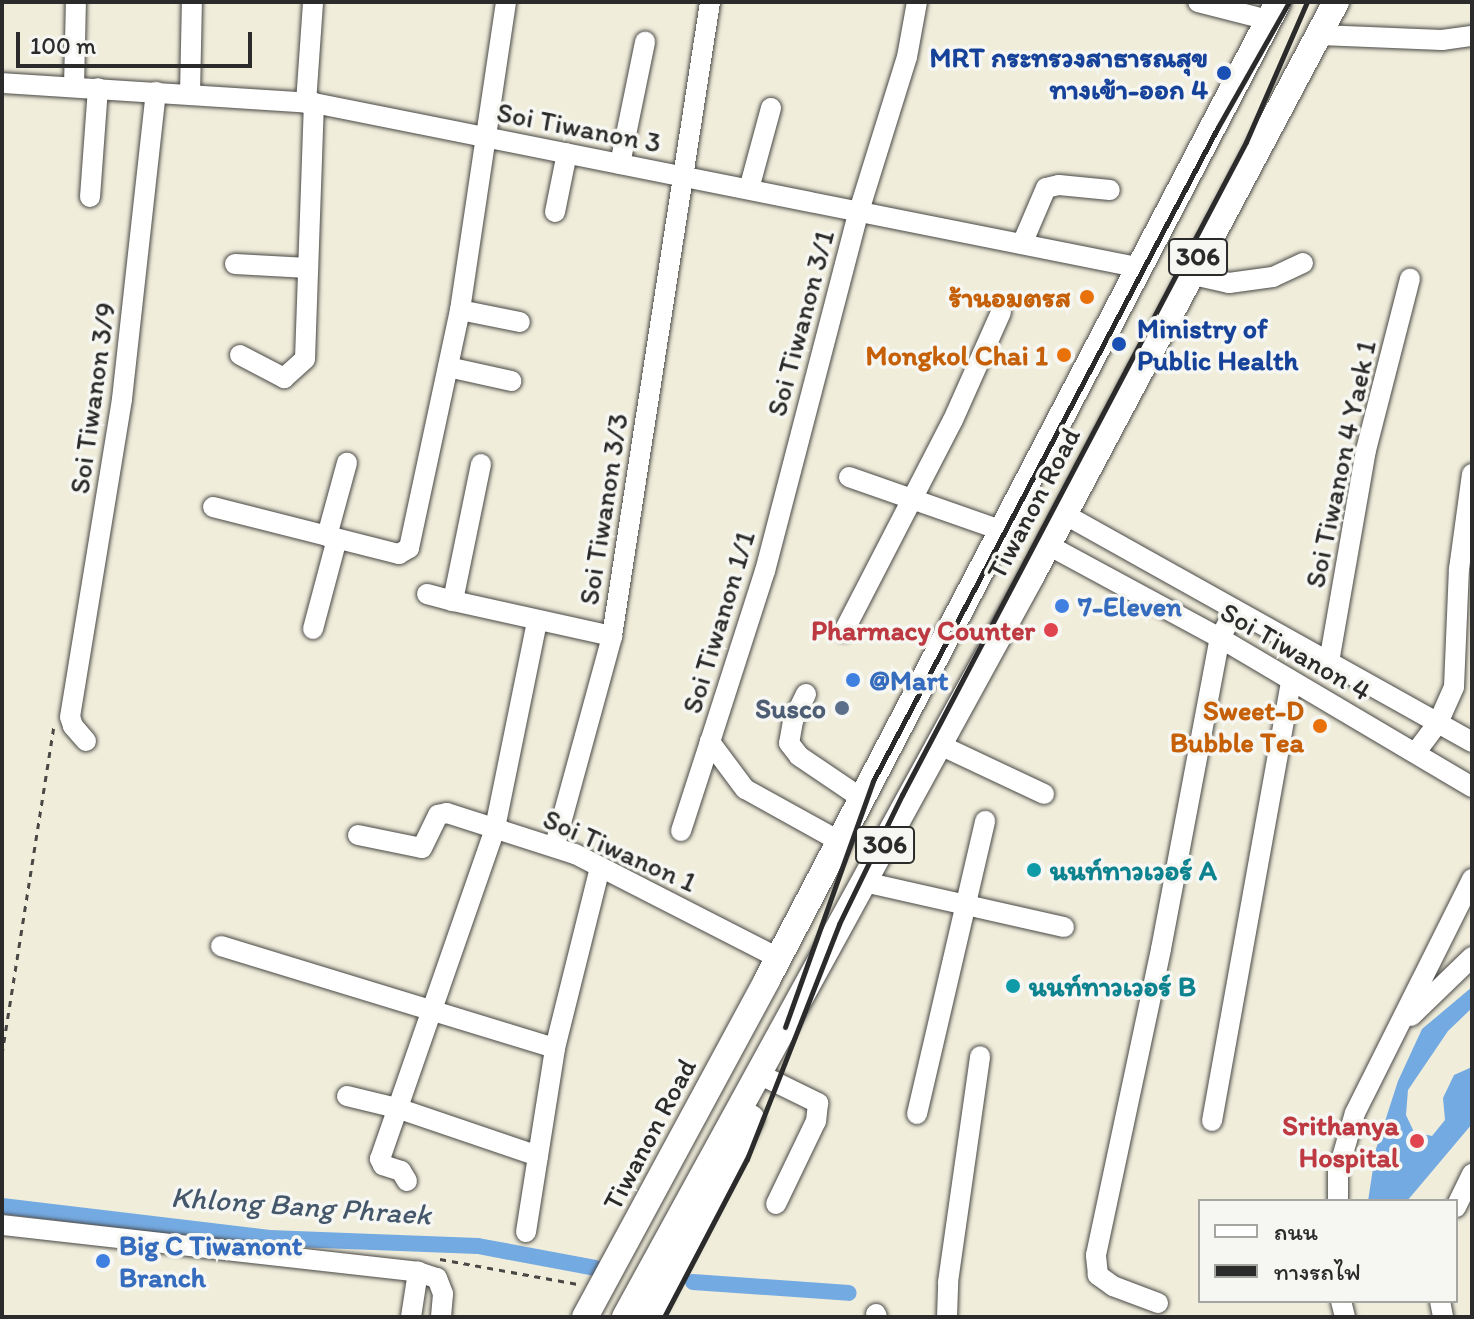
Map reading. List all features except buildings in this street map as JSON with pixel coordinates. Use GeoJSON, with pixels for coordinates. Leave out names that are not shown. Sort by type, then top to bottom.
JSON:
{"type":"FeatureCollection","features":[{"type":"Feature","properties":{"kind":"main road","name":"Tiwanon Road"},"geometry":{"type":"LineString","coordinates":[[625,1317],[940,745],[1336,2]]}},
{"type":"Feature","properties":{"kind":"main road","name":"Tiwanon Road"},"geometry":{"type":"LineString","coordinates":[[585,1317],[773,969],[1273,11]]}},
{"type":"Feature","properties":{"kind":"main road"},"geometry":{"type":"LineString","coordinates":[[1023,492],[1064,514]]}},
{"type":"Feature","properties":{"kind":"main road","name":"Tiwanon Road"},"geometry":{"type":"LineString","coordinates":[[603,1317],[705,1129],[773,969]]}},
{"type":"Feature","properties":{"kind":"main road","name":"Tiwanon Road"},"geometry":{"type":"LineString","coordinates":[[648,1317],[769,1079],[782,1032]]}},
{"type":"Feature","properties":{"kind":"street"},"geometry":{"type":"LineString","coordinates":[[74,87],[76,2]]}},
{"type":"Feature","properties":{"kind":"street"},"geometry":{"type":"LineString","coordinates":[[190,94],[192,2]]}},
{"type":"Feature","properties":{"kind":"street"},"geometry":{"type":"LineString","coordinates":[[240,355],[284,378],[305,359],[313,2]]}},
{"type":"Feature","properties":{"kind":"street"},"geometry":{"type":"LineString","coordinates":[[213,507],[399,554],[409,548],[460,310],[506,2]]}},
{"type":"Feature","properties":{"kind":"street","name":"Soi Tiwanon 3/3"},"geometry":{"type":"LineString","coordinates":[[555,845],[612,636],[710,2]]}},
{"type":"Feature","properties":{"kind":"street","name":"Soi Tiwanon 3/1"},"geometry":{"type":"LineString","coordinates":[[795,450],[859,211],[907,57],[917,2]]}},
{"type":"Feature","properties":{"kind":"street"},"geometry":{"type":"LineString","coordinates":[[1198,2],[1273,11]]}},
{"type":"Feature","properties":{"kind":"street"},"geometry":{"type":"LineString","coordinates":[[1320,35],[1442,40],[1472,36]]}},
{"type":"Feature","properties":{"kind":"street"},"geometry":{"type":"LineString","coordinates":[[620,164],[645,42]]}},
{"type":"Feature","properties":{"kind":"street","name":"Soi Tiwanon 3"},"geometry":{"type":"LineString","coordinates":[[2,83],[310,103],[1141,268]]}},
{"type":"Feature","properties":{"kind":"street"},"geometry":{"type":"LineString","coordinates":[[90,197],[98,88]]}},
{"type":"Feature","properties":{"kind":"street","name":"Soi Tiwanon 3/9"},"geometry":{"type":"LineString","coordinates":[[71,710],[122,399],[156,92]]}},
{"type":"Feature","properties":{"kind":"street"},"geometry":{"type":"LineString","coordinates":[[749,189],[771,108]]}},
{"type":"Feature","properties":{"kind":"street"},"geometry":{"type":"LineString","coordinates":[[555,212],[567,153]]}},
{"type":"Feature","properties":{"kind":"street"},"geometry":{"type":"LineString","coordinates":[[1022,244],[1046,188],[1059,185],[1110,190]]}},
{"type":"Feature","properties":{"kind":"street"},"geometry":{"type":"LineString","coordinates":[[1189,274],[1229,283],[1273,277],[1303,263]]}},
{"type":"Feature","properties":{"kind":"street"},"geometry":{"type":"LineString","coordinates":[[235,264],[308,268]]}},
{"type":"Feature","properties":{"kind":"street","name":"Soi Tiwanon 4 Yaek 1"},"geometry":{"type":"LineString","coordinates":[[1329,662],[1366,450],[1410,279]]}},
{"type":"Feature","properties":{"kind":"street"},"geometry":{"type":"LineString","coordinates":[[460,310],[520,322]]}},
{"type":"Feature","properties":{"kind":"street"},"geometry":{"type":"LineString","coordinates":[[844,631],[953,420],[1001,312]]}},
{"type":"Feature","properties":{"kind":"street"},"geometry":{"type":"LineString","coordinates":[[448,367],[511,381]]}},
{"type":"Feature","properties":{"kind":"street","name":"Soi Tiwanon 1/1"},"geometry":{"type":"LineString","coordinates":[[795,450],[765,571],[710,742],[745,789],[839,841]]}},
{"type":"Feature","properties":{"kind":"street"},"geometry":{"type":"LineString","coordinates":[[313,629],[347,463]]}},
{"type":"Feature","properties":{"kind":"street"},"geometry":{"type":"LineString","coordinates":[[453,601],[481,464]]}},
{"type":"Feature","properties":{"kind":"street"},"geometry":{"type":"LineString","coordinates":[[1454,687],[1459,569],[1472,474]]}},
{"type":"Feature","properties":{"kind":"street"},"geometry":{"type":"LineString","coordinates":[[849,477],[1003,531]]}},
{"type":"Feature","properties":{"kind":"street","name":"Soi Tiwanon 4"},"geometry":{"type":"LineString","coordinates":[[1064,514],[1472,742]]}},
{"type":"Feature","properties":{"kind":"street","name":"Soi Tiwanon 4"},"geometry":{"type":"LineString","coordinates":[[1048,545],[1220,638],[1472,787]]}},
{"type":"Feature","properties":{"kind":"street"},"geometry":{"type":"LineString","coordinates":[[427,594],[537,622],[612,636]]}},
{"type":"Feature","properties":{"kind":"street"},"geometry":{"type":"LineString","coordinates":[[1158,1303],[1113,1286],[1098,1275],[1096,1255],[1161,949],[1220,638],[1235,610]]}},
{"type":"Feature","properties":{"kind":"street"},"geometry":{"type":"LineString","coordinates":[[407,1181],[401,1171],[383,1165],[380,1159],[495,828],[537,622]]}},
{"type":"Feature","properties":{"kind":"street"},"geometry":{"type":"LineString","coordinates":[[1416,752],[1438,723],[1472,656]]}},
{"type":"Feature","properties":{"kind":"street"},"geometry":{"type":"LineString","coordinates":[[1212,1121],[1291,682]]}},
{"type":"Feature","properties":{"kind":"street"},"geometry":{"type":"LineString","coordinates":[[806,694],[793,721],[789,743],[799,756],[861,798]]}},
{"type":"Feature","properties":{"kind":"street"},"geometry":{"type":"LineString","coordinates":[[71,710],[73,726],[86,741]]}},
{"type":"Feature","properties":{"kind":"street"},"geometry":{"type":"LineString","coordinates":[[681,831],[710,742]]}},
{"type":"Feature","properties":{"kind":"street"},"geometry":{"type":"LineString","coordinates":[[940,745],[1044,794]]}},
{"type":"Feature","properties":{"kind":"street","name":"Soi Tiwanon 1"},"geometry":{"type":"LineString","coordinates":[[358,835],[422,848],[433,822],[438,815],[447,813],[555,845],[773,969]]}},
{"type":"Feature","properties":{"kind":"street"},"geometry":{"type":"LineString","coordinates":[[917,1114],[985,821]]}},
{"type":"Feature","properties":{"kind":"street"},"geometry":{"type":"LineString","coordinates":[[526,1232],[555,1048],[600,868]]}},
{"type":"Feature","properties":{"kind":"street"},"geometry":{"type":"LineString","coordinates":[[1338,1199],[1338,1171],[1355,1113],[1472,879]]}},
{"type":"Feature","properties":{"kind":"street"},"geometry":{"type":"LineString","coordinates":[[864,882],[1064,927]]}},
{"type":"Feature","properties":{"kind":"street"},"geometry":{"type":"LineString","coordinates":[[221,946],[432,1007],[555,1048]]}},
{"type":"Feature","properties":{"kind":"street"},"geometry":{"type":"LineString","coordinates":[[1399,1027],[1472,957]]}},
{"type":"Feature","properties":{"kind":"street"},"geometry":{"type":"LineString","coordinates":[[947,1317],[948,1282],[980,1056]]}},
{"type":"Feature","properties":{"kind":"street"},"geometry":{"type":"LineString","coordinates":[[769,1079],[818,1103],[816,1121],[776,1204]]}},
{"type":"Feature","properties":{"kind":"street"},"geometry":{"type":"LineString","coordinates":[[347,1096],[397,1108],[538,1156]]}},
{"type":"Feature","properties":{"kind":"street"},"geometry":{"type":"LineString","coordinates":[[1458,1203],[1472,1174]]}},
{"type":"Feature","properties":{"kind":"street"},"geometry":{"type":"LineString","coordinates":[[2,1225],[418,1272],[437,1278],[443,1294],[441,1317]]}},
{"type":"Feature","properties":{"kind":"street"},"geometry":{"type":"LineString","coordinates":[[411,1317],[418,1272]]}},
{"type":"Feature","properties":{"kind":"path"},"geometry":{"type":"LineString","coordinates":[[2,1054],[56,713],[71,710]]}},
{"type":"Feature","properties":{"kind":"water"},"geometry":{"type":"Polygon","coordinates":[[[1472,987],[1472,1008],[1448,1031],[1408,1090],[1406,1115],[1414,1132],[1432,1136],[1445,1120],[1443,1098],[1454,1075],[1472,1067],[1472,1124],[1409,1199],[1368,1199],[1376,1149],[1398,1081],[1422,1029],[1472,987]]]}},
{"type":"Feature","properties":{"kind":"waterway","name":"Khlong Bang Phraek"},"geometry":{"type":"LineString","coordinates":[[2,1206],[269,1238],[478,1246],[595,1268]]}},
{"type":"Feature","properties":{"kind":"waterway","name":"Khlong Bang Phraek"},"geometry":{"type":"LineString","coordinates":[[693,1282],[849,1293]]}},
{"type":"Feature","properties":{"kind":"railway"},"geometry":{"type":"LineString","coordinates":[[785,1027],[873,781],[1218,127],[1289,2]]}},
{"type":"Feature","properties":{"kind":"railway"},"geometry":{"type":"LineString","coordinates":[[664,1317],[747,1159],[839,924],[902,795],[1246,142],[1307,2]]}},
{"type":"Feature","properties":{"kind":"place","name":"MRT กระทรวงสาธารณสุข ทางเข้า-ออก 4"},"geometry":{"type":"Point","coordinates":[1224,73]}},
{"type":"Feature","properties":{"kind":"place","name":"ร้านอมตรส"},"geometry":{"type":"Point","coordinates":[1087,297]}},
{"type":"Feature","properties":{"kind":"place","name":"Ministry of Public Health"},"geometry":{"type":"Point","coordinates":[1119,344]}},
{"type":"Feature","properties":{"kind":"place","name":"Mongkol Chai 1"},"geometry":{"type":"Point","coordinates":[1064,355]}},
{"type":"Feature","properties":{"kind":"place","name":"7-Eleven"},"geometry":{"type":"Point","coordinates":[1062,606]}},
{"type":"Feature","properties":{"kind":"place","name":"Pharmacy Counter"},"geometry":{"type":"Point","coordinates":[1051,630]}},
{"type":"Feature","properties":{"kind":"place","name":"@Mart"},"geometry":{"type":"Point","coordinates":[853,680]}},
{"type":"Feature","properties":{"kind":"place","name":"Susco"},"geometry":{"type":"Point","coordinates":[842,708]}},
{"type":"Feature","properties":{"kind":"place","name":"Sweet-D Bubble Tea"},"geometry":{"type":"Point","coordinates":[1320,726]}},
{"type":"Feature","properties":{"kind":"place","name":"นนท์ทาวเวอร์ A"},"geometry":{"type":"Point","coordinates":[1034,870]}},
{"type":"Feature","properties":{"kind":"place","name":"นนท์ทาวเวอร์ B"},"geometry":{"type":"Point","coordinates":[1013,986]}},
{"type":"Feature","properties":{"kind":"place","name":"Srithanya Hospital"},"geometry":{"type":"Point","coordinates":[1417,1141]}},
{"type":"Feature","properties":{"kind":"place","name":"Big C Tiwanont Branch"},"geometry":{"type":"Point","coordinates":[103,1261]}}]}
